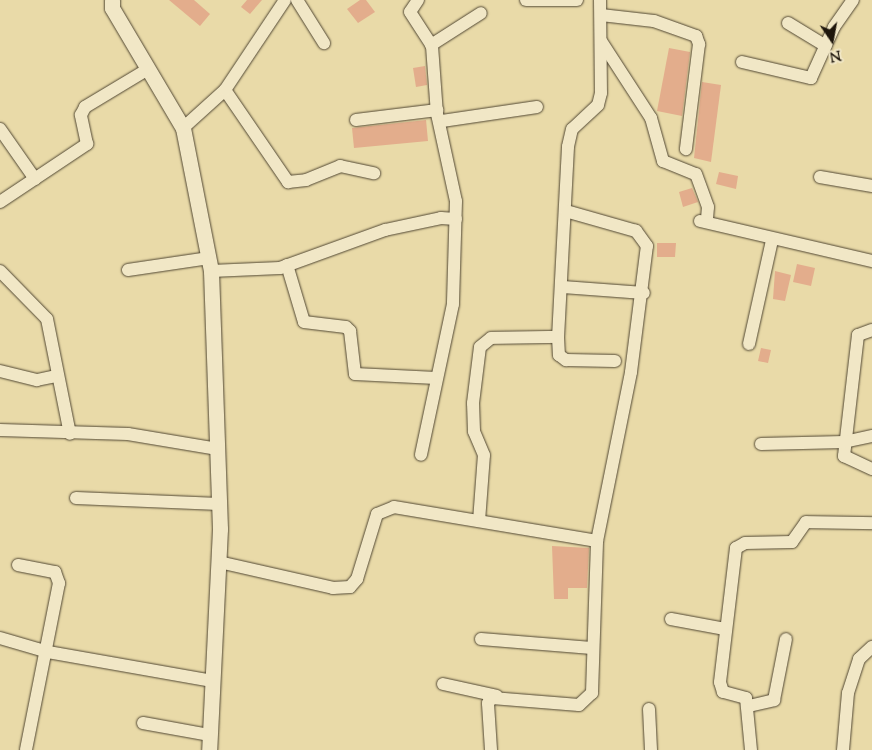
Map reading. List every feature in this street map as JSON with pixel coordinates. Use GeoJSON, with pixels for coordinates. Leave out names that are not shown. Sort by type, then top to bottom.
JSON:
{"type":"FeatureCollection","features":[{"type":"Feature","properties":{"kind":"street"},"geometry":{"type":"LineString","coordinates":[[112,0],[112,8],[183,128],[210,264],[218,449],[219,562],[209,750]]}},
{"type":"Feature","properties":{"kind":"street"},"geometry":{"type":"LineString","coordinates":[[183,128],[225,90],[285,0]]}},
{"type":"Feature","properties":{"kind":"street"},"geometry":{"type":"LineString","coordinates":[[297,0],[324,43]]}},
{"type":"Feature","properties":{"kind":"street"},"geometry":{"type":"LineString","coordinates":[[418,0],[410,12],[431,45],[439,116],[456,187],[453,304],[420,455]]}},
{"type":"Feature","properties":{"kind":"street"},"geometry":{"type":"LineString","coordinates":[[526,0],[577,0]]}},
{"type":"Feature","properties":{"kind":"street"},"geometry":{"type":"LineString","coordinates":[[600,0],[602,93],[598,105],[572,129],[563,287],[558,337],[559,355],[566,360],[615,361]]}},
{"type":"Feature","properties":{"kind":"street"},"geometry":{"type":"LineString","coordinates":[[742,62],[807,79],[853,0]]}},
{"type":"Feature","properties":{"kind":"street"},"geometry":{"type":"LineString","coordinates":[[431,45],[481,13]]}},
{"type":"Feature","properties":{"kind":"street"},"geometry":{"type":"LineString","coordinates":[[601,15],[654,21],[696,36],[699,44],[686,149]]}},
{"type":"Feature","properties":{"kind":"street"},"geometry":{"type":"LineString","coordinates":[[788,23],[826,46]]}},
{"type":"Feature","properties":{"kind":"street"},"geometry":{"type":"LineString","coordinates":[[601,40],[651,118],[663,161],[696,174],[708,207],[703,220],[772,240],[872,260]]}},
{"type":"Feature","properties":{"kind":"street"},"geometry":{"type":"LineString","coordinates":[[0,202],[87,144],[81,115],[84,107],[148,69]]}},
{"type":"Feature","properties":{"kind":"street"},"geometry":{"type":"LineString","coordinates":[[225,90],[288,182],[306,180],[340,166],[374,172]]}},
{"type":"Feature","properties":{"kind":"street"},"geometry":{"type":"LineString","coordinates":[[356,120],[439,116],[537,107]]}},
{"type":"Feature","properties":{"kind":"street"},"geometry":{"type":"LineString","coordinates":[[0,129],[35,179]]}},
{"type":"Feature","properties":{"kind":"street"},"geometry":{"type":"LineString","coordinates":[[820,177],[872,186]]}},
{"type":"Feature","properties":{"kind":"street"},"geometry":{"type":"LineString","coordinates":[[443,684],[497,696],[584,704],[592,693],[597,541],[644,293],[647,246],[642,236],[566,212]]}},
{"type":"Feature","properties":{"kind":"street"},"geometry":{"type":"LineString","coordinates":[[128,270],[210,264],[287,265],[384,230],[441,218],[456,219]]}},
{"type":"Feature","properties":{"kind":"street"},"geometry":{"type":"LineString","coordinates":[[749,344],[772,240]]}},
{"type":"Feature","properties":{"kind":"street"},"geometry":{"type":"LineString","coordinates":[[287,265],[304,322],[346,327],[350,331],[354,374],[436,378]]}},
{"type":"Feature","properties":{"kind":"street"},"geometry":{"type":"LineString","coordinates":[[0,271],[47,320],[54,336],[56,376],[70,434]]}},
{"type":"Feature","properties":{"kind":"street"},"geometry":{"type":"LineString","coordinates":[[563,287],[644,293]]}},
{"type":"Feature","properties":{"kind":"street"},"geometry":{"type":"LineString","coordinates":[[872,330],[858,335],[844,442],[847,460],[872,469]]}},
{"type":"Feature","properties":{"kind":"street"},"geometry":{"type":"LineString","coordinates":[[479,521],[484,455],[474,430],[473,403],[480,347],[491,338],[558,337]]}},
{"type":"Feature","properties":{"kind":"street"},"geometry":{"type":"LineString","coordinates":[[0,371],[38,380],[56,376]]}},
{"type":"Feature","properties":{"kind":"street"},"geometry":{"type":"LineString","coordinates":[[0,430],[70,434],[128,434],[218,449]]}},
{"type":"Feature","properties":{"kind":"street"},"geometry":{"type":"LineString","coordinates":[[761,444],[844,442],[872,436]]}},
{"type":"Feature","properties":{"kind":"street"},"geometry":{"type":"LineString","coordinates":[[76,498],[219,504]]}},
{"type":"Feature","properties":{"kind":"street"},"geometry":{"type":"LineString","coordinates":[[219,562],[342,588],[357,579],[380,510],[394,507],[597,541]]}},
{"type":"Feature","properties":{"kind":"street"},"geometry":{"type":"LineString","coordinates":[[751,750],[749,706],[743,695],[721,689],[733,554],[738,545],[792,542],[806,522],[872,523]]}},
{"type":"Feature","properties":{"kind":"street"},"geometry":{"type":"LineString","coordinates":[[18,565],[55,572],[58,577],[48,652],[26,750]]}},
{"type":"Feature","properties":{"kind":"street"},"geometry":{"type":"LineString","coordinates":[[671,620],[725,629]]}},
{"type":"Feature","properties":{"kind":"street"},"geometry":{"type":"LineString","coordinates":[[0,638],[48,652],[212,681]]}},
{"type":"Feature","properties":{"kind":"street"},"geometry":{"type":"LineString","coordinates":[[481,639],[592,648]]}},
{"type":"Feature","properties":{"kind":"street"},"geometry":{"type":"LineString","coordinates":[[749,706],[774,700],[786,639]]}},
{"type":"Feature","properties":{"kind":"street"},"geometry":{"type":"LineString","coordinates":[[843,750],[848,693],[859,659],[872,647]]}},
{"type":"Feature","properties":{"kind":"street"},"geometry":{"type":"LineString","coordinates":[[491,750],[488,703],[497,696]]}},
{"type":"Feature","properties":{"kind":"street"},"geometry":{"type":"LineString","coordinates":[[649,710],[651,750]]}},
{"type":"Feature","properties":{"kind":"street"},"geometry":{"type":"LineString","coordinates":[[142,723],[210,734]]}},
{"type":"Feature","properties":{"kind":"building"},"geometry":{"type":"Polygon","coordinates":[[[169,0],[194,0],[210,14],[200,26],[169,0]]]}},
{"type":"Feature","properties":{"kind":"building"},"geometry":{"type":"Polygon","coordinates":[[[247,0],[262,0],[250,14],[241,7],[247,0]]]}},
{"type":"Feature","properties":{"kind":"building"},"geometry":{"type":"Polygon","coordinates":[[[360,0],[366,0],[375,12],[358,23],[347,9],[360,0]]]}},
{"type":"Feature","properties":{"kind":"building"},"geometry":{"type":"Polygon","coordinates":[[[669,48],[690,52],[682,116],[657,111],[669,48]]]}},
{"type":"Feature","properties":{"kind":"building"},"geometry":{"type":"Polygon","coordinates":[[[425,66],[427,85],[416,87],[413,68],[425,66]]]}},
{"type":"Feature","properties":{"kind":"building"},"geometry":{"type":"Polygon","coordinates":[[[702,82],[721,85],[711,162],[694,158],[702,82]]]}},
{"type":"Feature","properties":{"kind":"building"},"geometry":{"type":"Polygon","coordinates":[[[426,120],[428,141],[354,148],[352,128],[426,120]]]}},
{"type":"Feature","properties":{"kind":"building"},"geometry":{"type":"Polygon","coordinates":[[[719,172],[738,176],[736,189],[716,184],[719,172]]]}},
{"type":"Feature","properties":{"kind":"building"},"geometry":{"type":"Polygon","coordinates":[[[692,188],[698,202],[683,207],[679,192],[692,188]]]}},
{"type":"Feature","properties":{"kind":"building"},"geometry":{"type":"Polygon","coordinates":[[[657,243],[676,243],[675,257],[657,257],[657,243]]]}},
{"type":"Feature","properties":{"kind":"building"},"geometry":{"type":"Polygon","coordinates":[[[797,264],[815,268],[811,286],[793,282],[797,264]]]}},
{"type":"Feature","properties":{"kind":"building"},"geometry":{"type":"Polygon","coordinates":[[[775,271],[791,275],[785,301],[773,299],[775,271]]]}},
{"type":"Feature","properties":{"kind":"building"},"geometry":{"type":"Polygon","coordinates":[[[761,348],[771,350],[768,363],[758,361],[761,348]]]}},
{"type":"Feature","properties":{"kind":"building"},"geometry":{"type":"Polygon","coordinates":[[[552,546],[589,548],[587,588],[568,588],[568,599],[554,599],[552,546]]]}}]}
